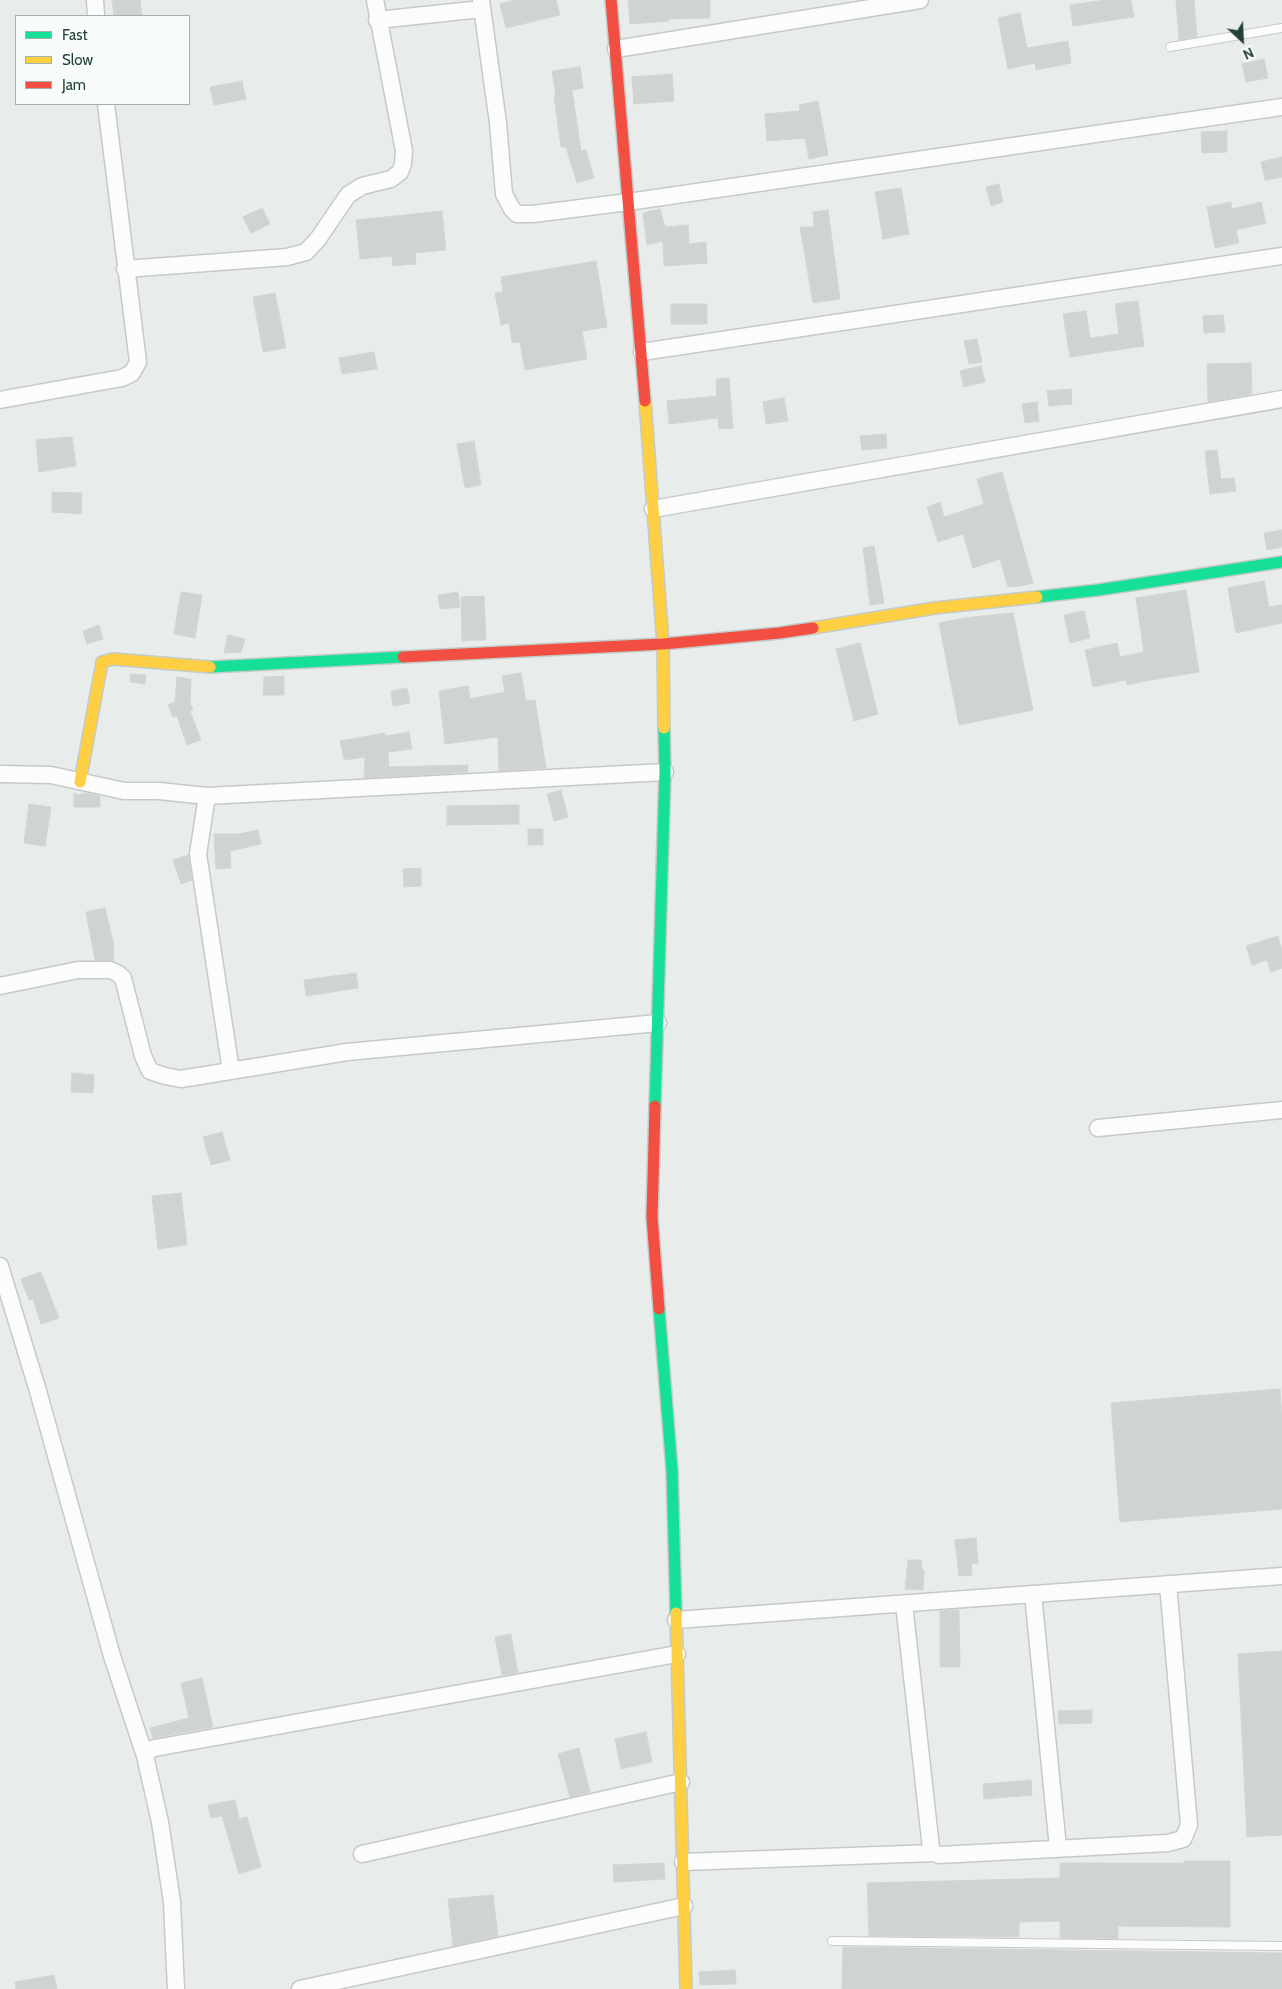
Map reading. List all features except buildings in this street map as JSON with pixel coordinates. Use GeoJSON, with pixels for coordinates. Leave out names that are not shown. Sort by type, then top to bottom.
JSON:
{"type":"FeatureCollection","features":[{"type":"Feature","properties":{"kind":"street"},"geometry":{"type":"LineString","coordinates":[[94,0],[96,15]]}},
{"type":"Feature","properties":{"kind":"street"},"geometry":{"type":"LineString","coordinates":[[125,269],[287,257],[306,252],[348,195],[362,186],[391,179],[400,172],[404,151],[377,20],[375,0]]}},
{"type":"Feature","properties":{"kind":"street"},"geometry":{"type":"LineString","coordinates":[[611,0],[642,352],[663,644],[666,772],[652,1217],[672,1470],[686,1989]]}},
{"type":"Feature","properties":{"kind":"street"},"geometry":{"type":"LineString","coordinates":[[616,50],[920,0]]}},
{"type":"Feature","properties":{"kind":"street"},"geometry":{"type":"LineString","coordinates":[[377,20],[481,5],[498,123],[504,194],[517,214],[533,214],[628,202],[1282,107]]}},
{"type":"Feature","properties":{"kind":"street"},"geometry":{"type":"LineString","coordinates":[[0,400],[122,378],[132,374],[138,362],[106,105]]}},
{"type":"Feature","properties":{"kind":"street"},"geometry":{"type":"LineString","coordinates":[[642,352],[1282,256]]}},
{"type":"Feature","properties":{"kind":"street"},"geometry":{"type":"LineString","coordinates":[[653,509],[1282,400]]}},
{"type":"Feature","properties":{"kind":"street"},"geometry":{"type":"LineString","coordinates":[[80,782],[102,662],[113,659],[210,667],[663,644],[779,633],[935,608],[1098,590],[1282,562]]}},
{"type":"Feature","properties":{"kind":"street"},"geometry":{"type":"LineString","coordinates":[[0,774],[51,775],[124,791],[159,791],[207,796],[666,772]]}},
{"type":"Feature","properties":{"kind":"street"},"geometry":{"type":"LineString","coordinates":[[207,796],[198,854],[231,1071]]}},
{"type":"Feature","properties":{"kind":"street"},"geometry":{"type":"LineString","coordinates":[[0,986],[78,970],[110,970],[123,978],[142,1056],[150,1071],[181,1079],[347,1052],[658,1023]]}},
{"type":"Feature","properties":{"kind":"street"},"geometry":{"type":"LineString","coordinates":[[1098,1128],[1282,1110]]}},
{"type":"Feature","properties":{"kind":"street"},"geometry":{"type":"LineString","coordinates":[[0,1266],[41,1400],[112,1656],[145,1756],[160,1822],[172,1902],[176,1989]]}},
{"type":"Feature","properties":{"kind":"street"},"geometry":{"type":"LineString","coordinates":[[676,1620],[1282,1576]]}},
{"type":"Feature","properties":{"kind":"street"},"geometry":{"type":"LineString","coordinates":[[683,1862],[934,1853],[939,1855],[1168,1843],[1183,1839],[1189,1824],[1168,1584]]}},
{"type":"Feature","properties":{"kind":"street"},"geometry":{"type":"LineString","coordinates":[[1033,1594],[1058,1848]]}},
{"type":"Feature","properties":{"kind":"street"},"geometry":{"type":"LineString","coordinates":[[904,1604],[931,1848],[934,1853]]}},
{"type":"Feature","properties":{"kind":"street"},"geometry":{"type":"LineString","coordinates":[[145,1756],[147,1751],[155,1748],[678,1654]]}},
{"type":"Feature","properties":{"kind":"street"},"geometry":{"type":"LineString","coordinates":[[362,1854],[681,1782]]}},
{"type":"Feature","properties":{"kind":"street"},"geometry":{"type":"LineString","coordinates":[[300,1989],[684,1906]]}},
{"type":"Feature","properties":{"kind":"lane"},"geometry":{"type":"LineString","coordinates":[[1170,47],[1282,28]]}},
{"type":"Feature","properties":{"kind":"lane"},"geometry":{"type":"LineString","coordinates":[[832,1941],[1282,1946]]}},
{"type":"Feature","properties":{"kind":"traffic: fast"},"geometry":{"type":"LineString","coordinates":[[1037,597],[1098,590],[1282,562]]}},
{"type":"Feature","properties":{"kind":"traffic: fast"},"geometry":{"type":"LineString","coordinates":[[210,667],[403,657]]}},
{"type":"Feature","properties":{"kind":"traffic: fast"},"geometry":{"type":"LineString","coordinates":[[655,1106],[665,772],[664,728]]}},
{"type":"Feature","properties":{"kind":"traffic: fast"},"geometry":{"type":"LineString","coordinates":[[659,1309],[672,1470],[676,1613]]}},
{"type":"Feature","properties":{"kind":"traffic: slow"},"geometry":{"type":"LineString","coordinates":[[645,401],[663,644],[664,728]]}},
{"type":"Feature","properties":{"kind":"traffic: slow"},"geometry":{"type":"LineString","coordinates":[[813,628],[935,608],[1037,597]]}},
{"type":"Feature","properties":{"kind":"traffic: slow"},"geometry":{"type":"LineString","coordinates":[[80,782],[102,662],[113,659],[210,667]]}},
{"type":"Feature","properties":{"kind":"traffic: slow"},"geometry":{"type":"LineString","coordinates":[[676,1613],[686,1989]]}},
{"type":"Feature","properties":{"kind":"traffic: jam"},"geometry":{"type":"LineString","coordinates":[[611,0],[645,401]]}},
{"type":"Feature","properties":{"kind":"traffic: jam"},"geometry":{"type":"LineString","coordinates":[[403,657],[663,644],[813,628]]}},
{"type":"Feature","properties":{"kind":"traffic: jam"},"geometry":{"type":"LineString","coordinates":[[655,1106],[652,1217],[659,1309]]}}]}
